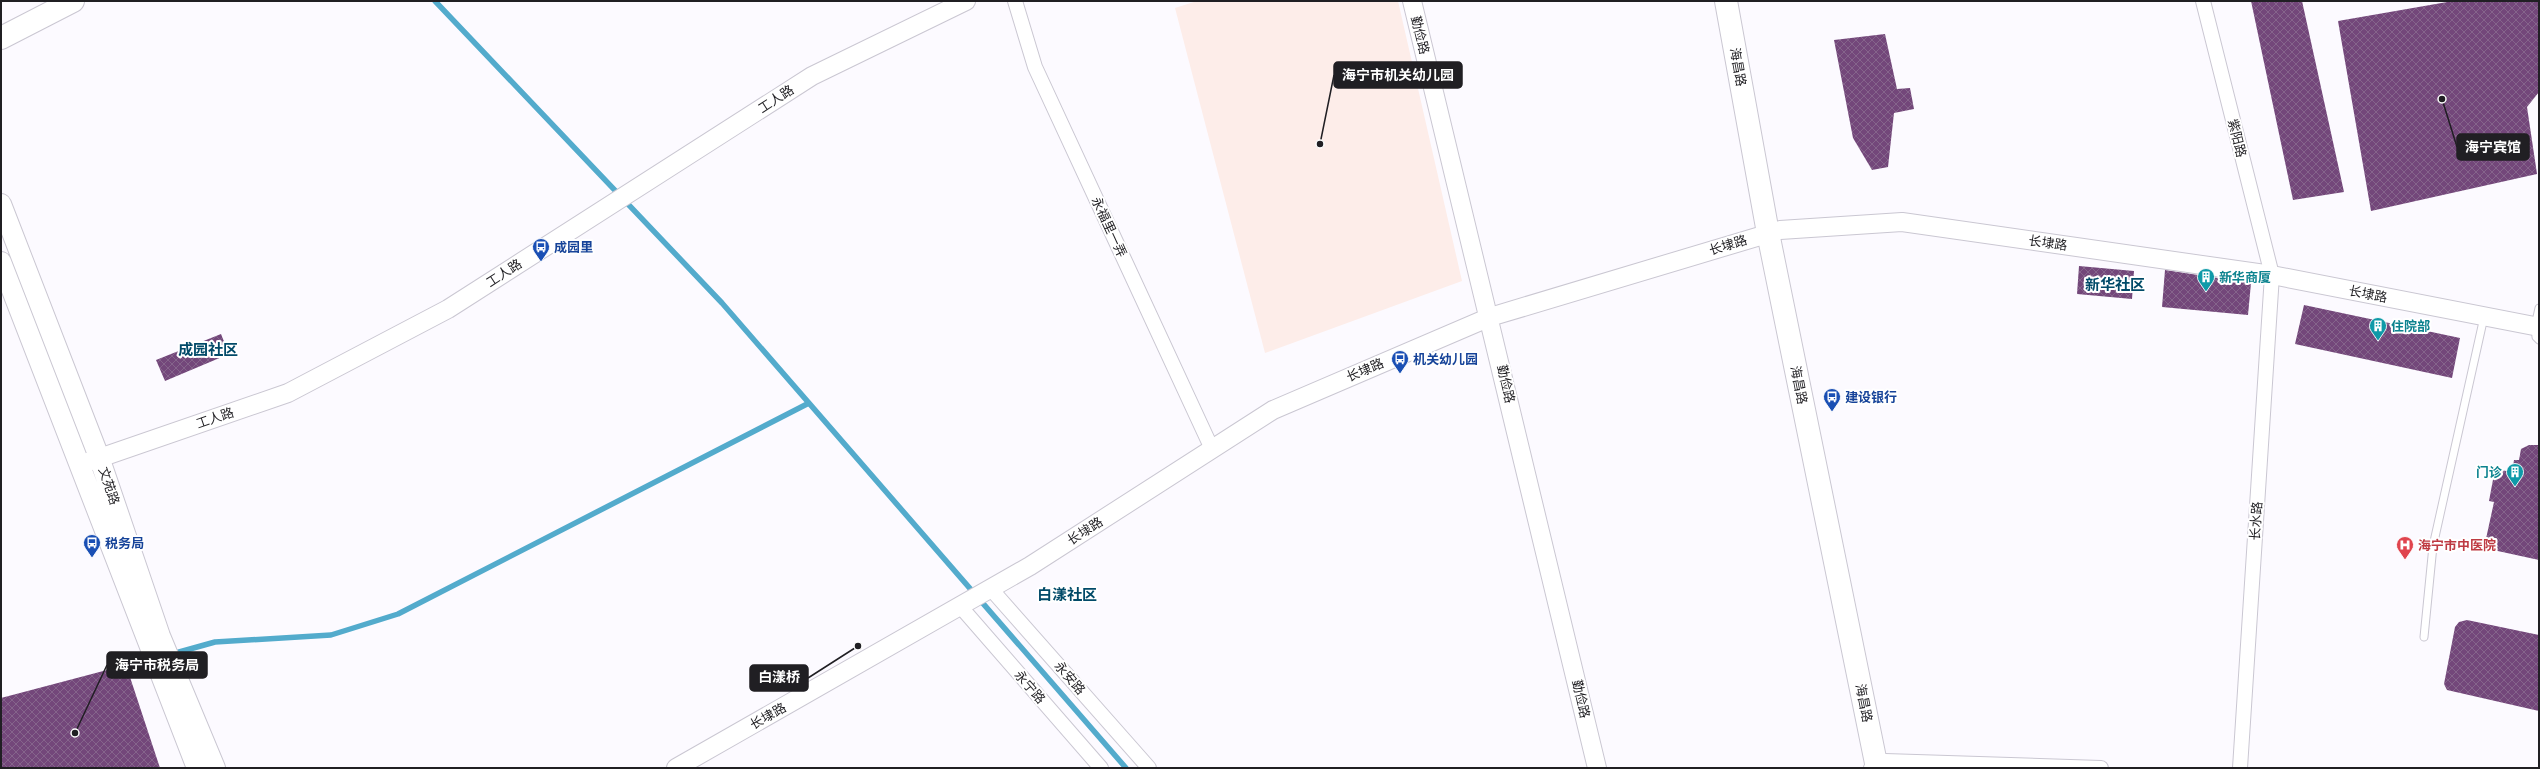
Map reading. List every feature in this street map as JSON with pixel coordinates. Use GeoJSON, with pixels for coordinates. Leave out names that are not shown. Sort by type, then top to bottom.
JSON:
{"type":"FeatureCollection","features":[{"type":"Feature","properties":{"kind":"main road"},"geometry":{"type":"LineString","coordinates":[[1,38],[73,1]]}},
{"type":"Feature","properties":{"kind":"main road","name":"海昌路"},"geometry":{"type":"LineString","coordinates":[[1726,1],[1774,232],[1880,766]]}},
{"type":"Feature","properties":{"kind":"main road","name":"海昌路"},"geometry":{"type":"LineString","coordinates":[[1736,1],[1774,232]]}},
{"type":"Feature","properties":{"kind":"main road","name":"文苑路"},"geometry":{"type":"LineString","coordinates":[[1,204],[90,461],[171,684],[197,768]]}},
{"type":"Feature","properties":{"kind":"main road","name":"文苑路"},"geometry":{"type":"LineString","coordinates":[[1,262],[90,461]]}},
{"type":"Feature","properties":{"kind":"main road","name":"文苑路"},"geometry":{"type":"LineString","coordinates":[[171,684],[215,768]]}},
{"type":"Feature","properties":{"kind":"street","name":"工人路"},"geometry":{"type":"LineString","coordinates":[[90,461],[288,393],[448,309],[812,76],[966,1]]}},
{"type":"Feature","properties":{"kind":"street","name":"永福里一弄"},"geometry":{"type":"LineString","coordinates":[[1016,1],[1035,67],[1212,449]]}},
{"type":"Feature","properties":{"kind":"street","name":"勤俭路"},"geometry":{"type":"LineString","coordinates":[[1412,1],[1490,317],[1598,768]]}},
{"type":"Feature","properties":{"kind":"street","name":"紫阳路"},"geometry":{"type":"LineString","coordinates":[[2203,1],[2272,275]]}},
{"type":"Feature","properties":{"kind":"street","name":"长埭路"},"geometry":{"type":"LineString","coordinates":[[676,768],[989,590],[1273,410],[1490,317],[1774,232],[1902,222],[2272,275],[2484,316],[2538,331]]}},
{"type":"Feature","properties":{"kind":"street","name":"长水路"},"geometry":{"type":"LineString","coordinates":[[2240,768],[2272,275]]}},
{"type":"Feature","properties":{"kind":"street","name":"永安路"},"geometry":{"type":"LineString","coordinates":[[989,590],[1149,768]]}},
{"type":"Feature","properties":{"kind":"street","name":"永宁路"},"geometry":{"type":"LineString","coordinates":[[962,605],[1101,768]]}},
{"type":"Feature","properties":{"kind":"street"},"geometry":{"type":"LineString","coordinates":[[1880,766],[2101,768]]}},
{"type":"Feature","properties":{"kind":"lane"},"geometry":{"type":"LineString","coordinates":[[2538,331],[2539,308]]}},
{"type":"Feature","properties":{"kind":"lane"},"geometry":{"type":"LineString","coordinates":[[2424,637],[2433,546],[2484,316]]}},
{"type":"Feature","properties":{"kind":"shaded area"},"geometry":{"type":"Polygon","coordinates":[[[1197,1],[1398,1],[1462,281],[1265,353],[1175,8],[1197,1]]]}},
{"type":"Feature","properties":{"kind":"building"},"geometry":{"type":"Polygon","coordinates":[[[2251,1],[2302,1],[2344,192],[2293,200],[2251,1]]]}},
{"type":"Feature","properties":{"kind":"building"},"geometry":{"type":"Polygon","coordinates":[[[2453,1],[2539,1],[2539,92],[2527,107],[2537,174],[2371,211],[2338,21],[2453,1]]]}},
{"type":"Feature","properties":{"kind":"building"},"geometry":{"type":"Polygon","coordinates":[[[1885,34],[1897,89],[1910,88],[1914,109],[1894,113],[1888,167],[1872,170],[1853,138],[1834,40],[1885,34]]]}},
{"type":"Feature","properties":{"kind":"building"},"geometry":{"type":"Polygon","coordinates":[[[2079,266],[2134,271],[2132,299],[2077,294],[2079,266]]]}},
{"type":"Feature","properties":{"kind":"building","name":"新华商厦"},"geometry":{"type":"Polygon","coordinates":[[[2165,270],[2251,283],[2248,315],[2162,307],[2165,270]]]}},
{"type":"Feature","properties":{"kind":"building","name":"住院部"},"geometry":{"type":"Polygon","coordinates":[[[2304,305],[2460,338],[2452,378],[2295,344],[2304,305]]]}},
{"type":"Feature","properties":{"kind":"building"},"geometry":{"type":"Polygon","coordinates":[[[221,334],[229,354],[165,381],[156,360],[221,334]]]}},
{"type":"Feature","properties":{"kind":"building"},"geometry":{"type":"Polygon","coordinates":[[[2529,445],[2539,445],[2539,560],[2484,548],[2494,502],[2489,501],[2495,469],[2512,472],[2514,460],[2519,460],[2521,449],[2529,445]]]}},
{"type":"Feature","properties":{"kind":"building"},"geometry":{"type":"Polygon","coordinates":[[[2467,620],[2539,635],[2539,711],[2447,690],[2444,684],[2455,627],[2459,622],[2467,620]]]}},
{"type":"Feature","properties":{"kind":"building"},"geometry":{"type":"Polygon","coordinates":[[[126,665],[160,768],[1,768],[1,698],[126,665]]]}},
{"type":"Feature","properties":{"kind":"waterway"},"geometry":{"type":"LineString","coordinates":[[435,1],[722,303],[1126,768]]}},
{"type":"Feature","properties":{"kind":"waterway"},"geometry":{"type":"LineString","coordinates":[[172,654],[215,642],[331,635],[398,614],[809,403]]}},
{"type":"Feature","properties":{"kind":"waterway"},"geometry":{"type":"LineString","coordinates":[[119,667],[152,659]]}},
{"type":"Feature","properties":{"kind":"place","name":"海宁宾馆"},"geometry":{"type":"Point","coordinates":[2442,99]}},
{"type":"Feature","properties":{"kind":"place","name":"海宁市机关幼儿园"},"geometry":{"type":"Point","coordinates":[1320,144]}},
{"type":"Feature","properties":{"kind":"place","name":"成园里"},"geometry":{"type":"Point","coordinates":[541,262]}},
{"type":"Feature","properties":{"kind":"place","name":"新华商厦"},"geometry":{"type":"Point","coordinates":[2206,292]}},
{"type":"Feature","properties":{"kind":"place","name":"住院部"},"geometry":{"type":"Point","coordinates":[2378,341]}},
{"type":"Feature","properties":{"kind":"place","name":"机关幼儿园"},"geometry":{"type":"Point","coordinates":[1400,374]}},
{"type":"Feature","properties":{"kind":"place","name":"建设银行"},"geometry":{"type":"Point","coordinates":[1832,412]}},
{"type":"Feature","properties":{"kind":"place","name":"门诊"},"geometry":{"type":"Point","coordinates":[2515,487]}},
{"type":"Feature","properties":{"kind":"place","name":"税务局"},"geometry":{"type":"Point","coordinates":[92,558]}},
{"type":"Feature","properties":{"kind":"place","name":"海宁市中医院"},"geometry":{"type":"Point","coordinates":[2405,560]}},
{"type":"Feature","properties":{"kind":"place","name":"白漾桥"},"geometry":{"type":"Point","coordinates":[858,646]}},
{"type":"Feature","properties":{"kind":"place","name":"海宁市税务局"},"geometry":{"type":"Point","coordinates":[75,733]}},
{"type":"Feature","properties":{"kind":"district","name":"新华社区"},"geometry":{"type":"Point","coordinates":[2115,285]}},
{"type":"Feature","properties":{"kind":"district","name":"成园社区"},"geometry":{"type":"Point","coordinates":[208,350]}},
{"type":"Feature","properties":{"kind":"district","name":"白漾社区"},"geometry":{"type":"Point","coordinates":[1067,595]}}]}
